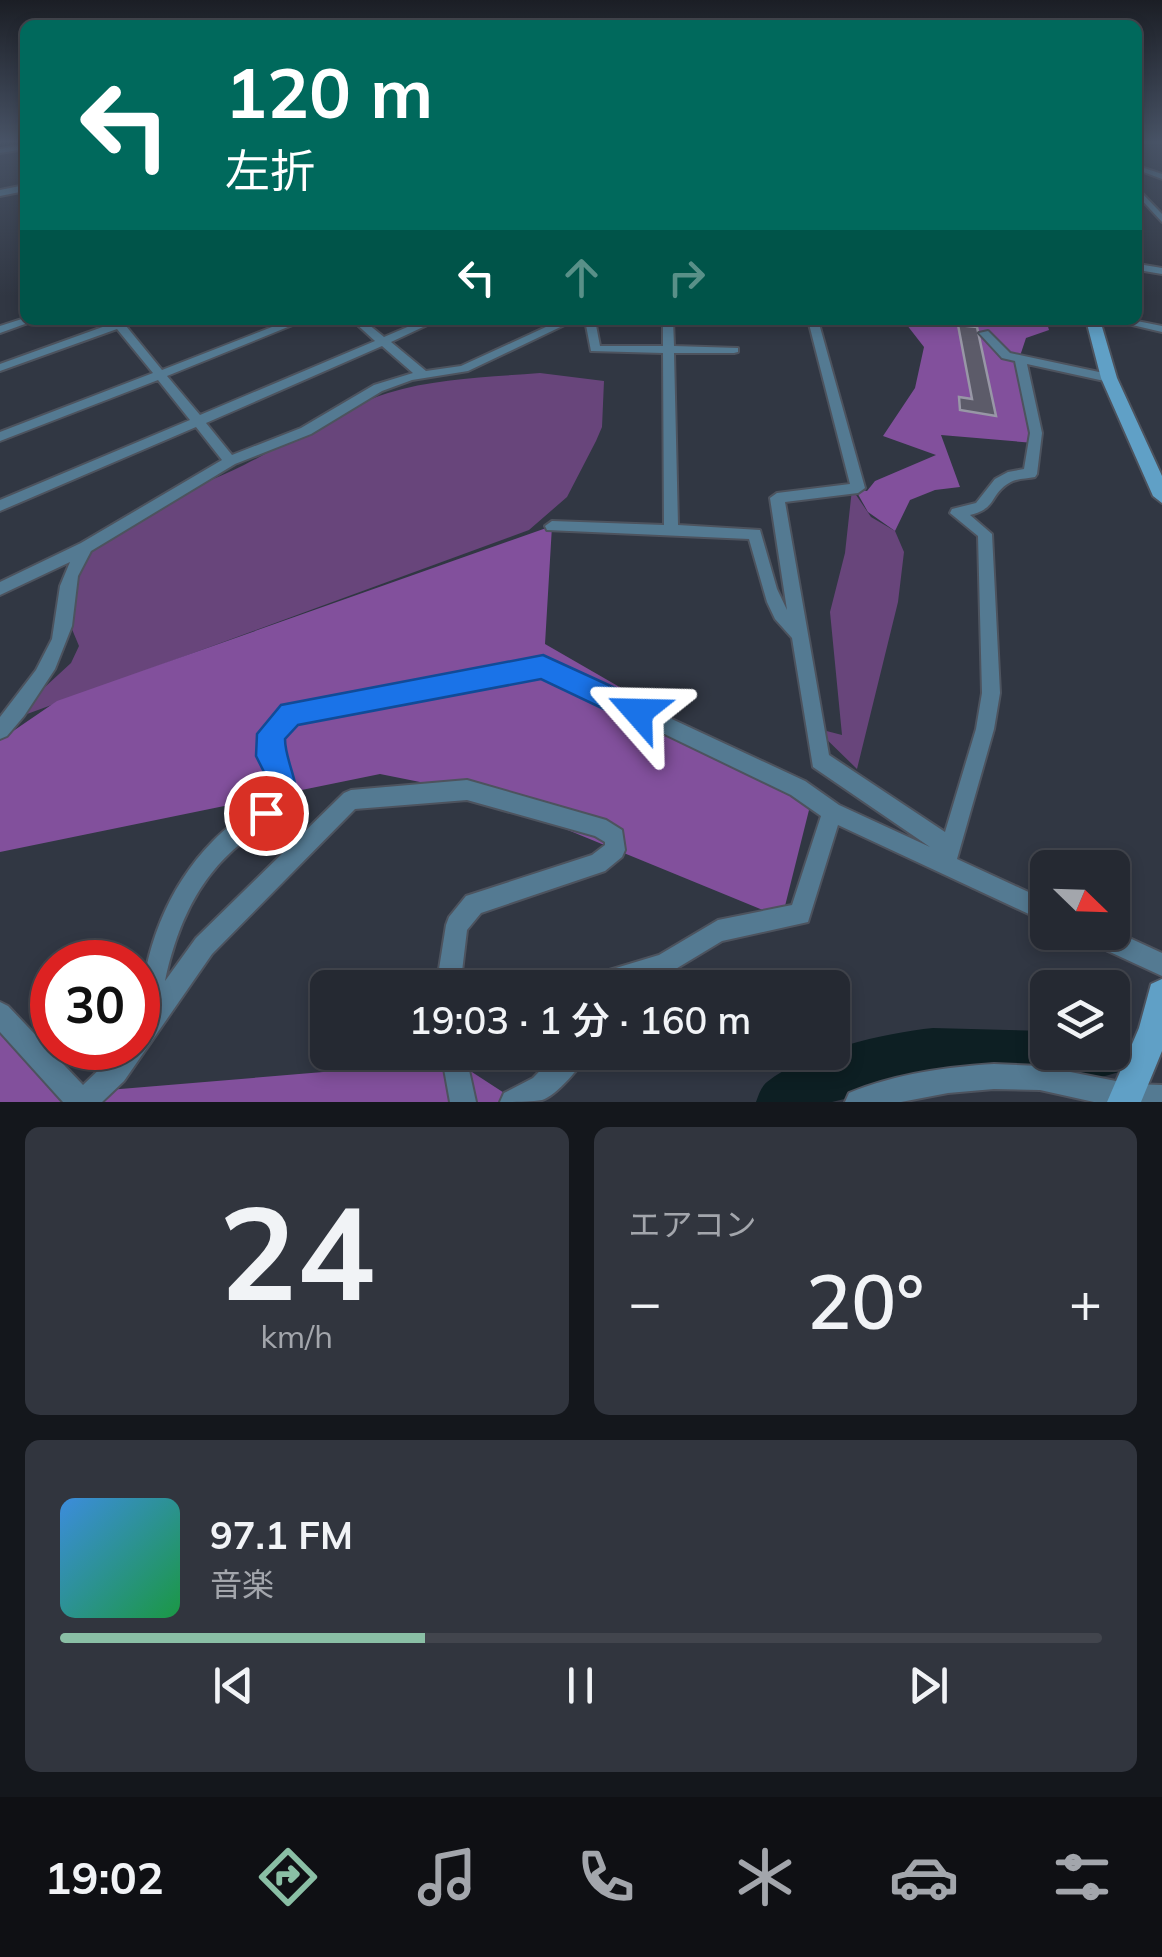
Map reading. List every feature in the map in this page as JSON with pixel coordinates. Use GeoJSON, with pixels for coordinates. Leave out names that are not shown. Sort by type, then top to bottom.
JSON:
{"type":"FeatureCollection","features":[{"type":"Feature","properties":{"kind":"main road"},"geometry":{"type":"LineString","coordinates":[[1094,325],[1109,378],[1162,496]]}},
{"type":"Feature","properties":{"kind":"main road"},"geometry":{"type":"LineString","coordinates":[[1136,1096],[1162,995]]}},
{"type":"Feature","properties":{"kind":"street"},"geometry":{"type":"LineString","coordinates":[[1142,196],[1162,219]]}},
{"type":"Feature","properties":{"kind":"street"},"geometry":{"type":"LineString","coordinates":[[0,368],[118,325]]}},
{"type":"Feature","properties":{"kind":"street"},"geometry":{"type":"LineString","coordinates":[[128,325],[161,374],[230,461]]}},
{"type":"Feature","properties":{"kind":"street"},"geometry":{"type":"LineString","coordinates":[[0,437],[287,325]]}},
{"type":"Feature","properties":{"kind":"street"},"geometry":{"type":"LineString","coordinates":[[363,325],[423,374]]}},
{"type":"Feature","properties":{"kind":"street"},"geometry":{"type":"LineString","coordinates":[[0,506],[421,325]]}},
{"type":"Feature","properties":{"kind":"street"},"geometry":{"type":"LineString","coordinates":[[0,589],[86,547],[230,461],[306,431],[378,388],[423,374],[464,369],[559,325]]}},
{"type":"Feature","properties":{"kind":"street"},"geometry":{"type":"LineString","coordinates":[[591,325],[595,349],[734,350]]}},
{"type":"Feature","properties":{"kind":"street"},"geometry":{"type":"LineString","coordinates":[[668,325],[671,529]]}},
{"type":"Feature","properties":{"kind":"street"},"geometry":{"type":"LineString","coordinates":[[814,325],[858,488],[777,498],[820,760],[948,856],[1030,902]]}},
{"type":"Feature","properties":{"kind":"street"},"geometry":{"type":"LineString","coordinates":[[984,333],[1006,356],[1109,378]]}},
{"type":"Feature","properties":{"kind":"street"},"geometry":{"type":"LineString","coordinates":[[948,856],[986,729],[992,693],[985,534],[956,513],[981,507],[1000,480],[1013,474],[1030,474],[1036,433],[1020,359]]}},
{"type":"Feature","properties":{"kind":"street"},"geometry":{"type":"LineString","coordinates":[[552,526],[754,534],[784,623],[799,634]]}},
{"type":"Feature","properties":{"kind":"street"},"geometry":{"type":"LineString","coordinates":[[0,730],[52,656],[64,621],[68,575],[86,547]]}},
{"type":"Feature","properties":{"kind":"street"},"geometry":{"type":"LineString","coordinates":[[160,946],[177,906],[219,849],[266,813],[282,794],[282,775],[270,756],[270,734],[290,714],[543,667],[798,788],[832,812],[948,856]]}},
{"type":"Feature","properties":{"kind":"street"},"geometry":{"type":"LineString","coordinates":[[160,1007],[204,946],[351,800],[467,790],[599,827],[616,837],[615,850],[598,864],[474,904],[456,925],[450,970]]}},
{"type":"Feature","properties":{"kind":"street"},"geometry":{"type":"LineString","coordinates":[[646,970],[664,965],[718,931],[800,914],[832,812]]}},
{"type":"Feature","properties":{"kind":"street"},"geometry":{"type":"LineString","coordinates":[[1130,950],[1162,965]]}},
{"type":"Feature","properties":{"kind":"street"},"geometry":{"type":"LineString","coordinates":[[0,1014],[30,1047]]}},
{"type":"Feature","properties":{"kind":"street"},"geometry":{"type":"LineString","coordinates":[[50,1070],[72,1094],[87,1098],[116,1070]]}},
{"type":"Feature","properties":{"kind":"street"},"geometry":{"type":"LineString","coordinates":[[457,1070],[463,1102]]}},
{"type":"Feature","properties":{"kind":"street"},"geometry":{"type":"LineString","coordinates":[[513,1102],[542,1087],[559,1070]]}},
{"type":"Feature","properties":{"kind":"street"},"geometry":{"type":"LineString","coordinates":[[858,1102],[942,1078],[1041,1078],[1136,1096]]}},
{"type":"Feature","properties":{"kind":"shaded area"},"geometry":{"type":"Polygon","coordinates":[[[907,325],[1048,325],[1049,330],[1026,338],[1019,359],[1034,443],[941,435],[960,487],[935,490],[910,500],[895,531],[868,512],[855,489],[867,491],[875,481],[936,455],[883,436],[915,388],[924,347],[907,325]]]}},
{"type":"Feature","properties":{"kind":"shaded area"},"geometry":{"type":"Polygon","coordinates":[[[540,373],[604,381],[602,427],[567,497],[529,530],[8,721],[71,663],[79,646],[66,610],[66,582],[84,553],[125,521],[244,465],[350,408],[388,393],[444,381],[540,373]]]}},
{"type":"Feature","properties":{"kind":"shaded area"},"geometry":{"type":"Polygon","coordinates":[[[852,489],[871,517],[895,531],[904,552],[898,602],[857,769],[815,728],[842,735],[830,612],[845,553],[852,489]]]}},
{"type":"Feature","properties":{"kind":"shaded area"},"geometry":{"type":"Polygon","coordinates":[[[552,526],[545,644],[812,798],[782,918],[480,794],[380,774],[0,852],[0,740],[57,701],[552,526]]]}},
{"type":"Feature","properties":{"kind":"shaded area"},"geometry":{"type":"Polygon","coordinates":[[[0,1007],[30,1043],[30,1070],[53,1070],[72,1093],[347,1070],[469,1070],[518,1102],[0,1102],[0,1007]]]}},
{"type":"Feature","properties":{"kind":"building"},"geometry":{"type":"Polygon","coordinates":[[[958,325],[977,327],[996,416],[960,410],[959,397],[972,399],[958,325]]]}},
{"type":"Feature","properties":{"kind":"waterway"},"geometry":{"type":"LineString","coordinates":[[781,1102],[833,1076],[916,1055],[1030,1054]]}},
{"type":"Feature","properties":{"kind":"route"},"geometry":{"type":"LineString","coordinates":[[266,813],[282,794],[282,775],[270,756],[270,734],[290,714],[543,667],[638,712]]}}]}
